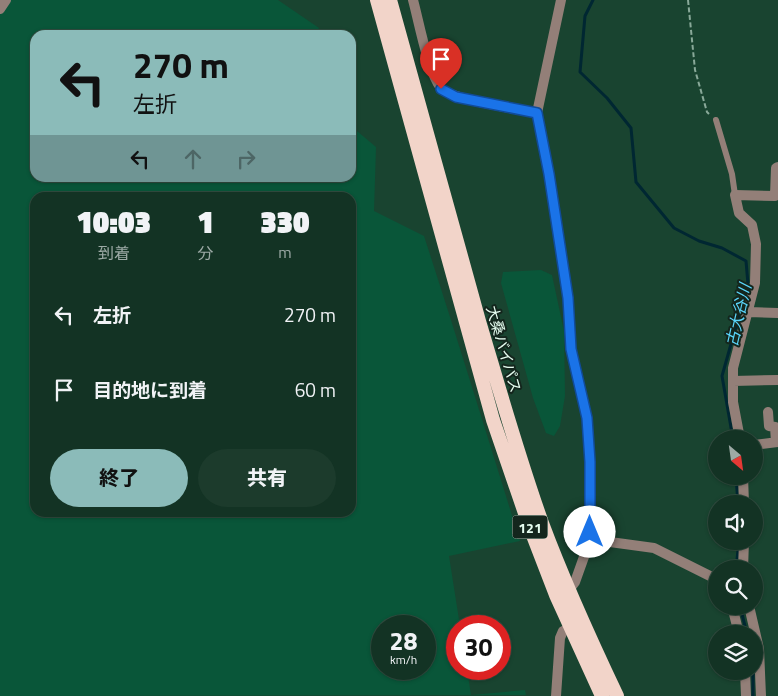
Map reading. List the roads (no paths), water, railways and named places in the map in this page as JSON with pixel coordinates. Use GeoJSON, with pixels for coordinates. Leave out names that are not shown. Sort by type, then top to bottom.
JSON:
{"type":"FeatureCollection","features":[{"type":"Feature","properties":{"kind":"highway","name":"大桑バイパス"},"geometry":{"type":"LineString","coordinates":[[376,0],[479,344],[526,476],[562,592],[570,628],[602,696]]}},
{"type":"Feature","properties":{"kind":"highway","name":"大桑バイパス"},"geometry":{"type":"LineString","coordinates":[[390,0],[479,344]]}},
{"type":"Feature","properties":{"kind":"highway","name":"大桑バイパス"},"geometry":{"type":"LineString","coordinates":[[562,592],[617,696]]}},
{"type":"Feature","properties":{"kind":"street"},"geometry":{"type":"LineString","coordinates":[[0,9],[6,0]]}},
{"type":"Feature","properties":{"kind":"street"},"geometry":{"type":"LineString","coordinates":[[413,0],[432,70],[441,89],[456,97],[537,113]]}},
{"type":"Feature","properties":{"kind":"street"},"geometry":{"type":"LineString","coordinates":[[562,0],[537,113],[549,174],[568,298],[571,349],[587,418],[590,462],[590,532],[585,554],[575,582],[562,592]]}},
{"type":"Feature","properties":{"kind":"street"},"geometry":{"type":"LineString","coordinates":[[738,430],[733,402],[733,368],[755,283],[756,244],[752,225],[739,213],[735,196],[775,196],[776,168],[778,167]]}},
{"type":"Feature","properties":{"kind":"street"},"geometry":{"type":"LineString","coordinates":[[748,312],[778,314]]}},
{"type":"Feature","properties":{"kind":"street"},"geometry":{"type":"LineString","coordinates":[[733,381],[778,380]]}},
{"type":"Feature","properties":{"kind":"street"},"geometry":{"type":"LineString","coordinates":[[763,444],[777,442],[775,427],[769,426],[768,412]]}},
{"type":"Feature","properties":{"kind":"street"},"geometry":{"type":"LineString","coordinates":[[588,539],[654,548],[708,575]]}},
{"type":"Feature","properties":{"kind":"street"},"geometry":{"type":"LineString","coordinates":[[751,615],[758,649],[761,696]]}},
{"type":"Feature","properties":{"kind":"street"},"geometry":{"type":"LineString","coordinates":[[556,696],[560,638],[563,631],[570,628]]}},
{"type":"Feature","properties":{"kind":"street"},"geometry":{"type":"LineString","coordinates":[[745,680],[746,696]]}},
{"type":"Feature","properties":{"kind":"lane"},"geometry":{"type":"LineString","coordinates":[[716,120],[732,174],[735,196]]}},
{"type":"Feature","properties":{"kind":"waterway","name":"古大谷川"},"geometry":{"type":"LineString","coordinates":[[593,0],[585,16],[580,72],[607,98],[631,128],[636,182],[674,228],[699,241],[722,248],[746,261],[748,284],[722,376],[731,430]]}},
{"type":"Feature","properties":{"kind":"waterway","name":"古大谷川"},"geometry":{"type":"LineString","coordinates":[[737,485],[737,495]]}},
{"type":"Feature","properties":{"kind":"waterway","name":"古大谷川"},"geometry":{"type":"LineString","coordinates":[[737,560],[738,550]]}},
{"type":"Feature","properties":{"kind":"waterway","name":"古大谷川"},"geometry":{"type":"LineString","coordinates":[[742,615],[745,625]]}},
{"type":"Feature","properties":{"kind":"waterway","name":"古大谷川"},"geometry":{"type":"LineString","coordinates":[[753,680],[753,696]]}}]}
